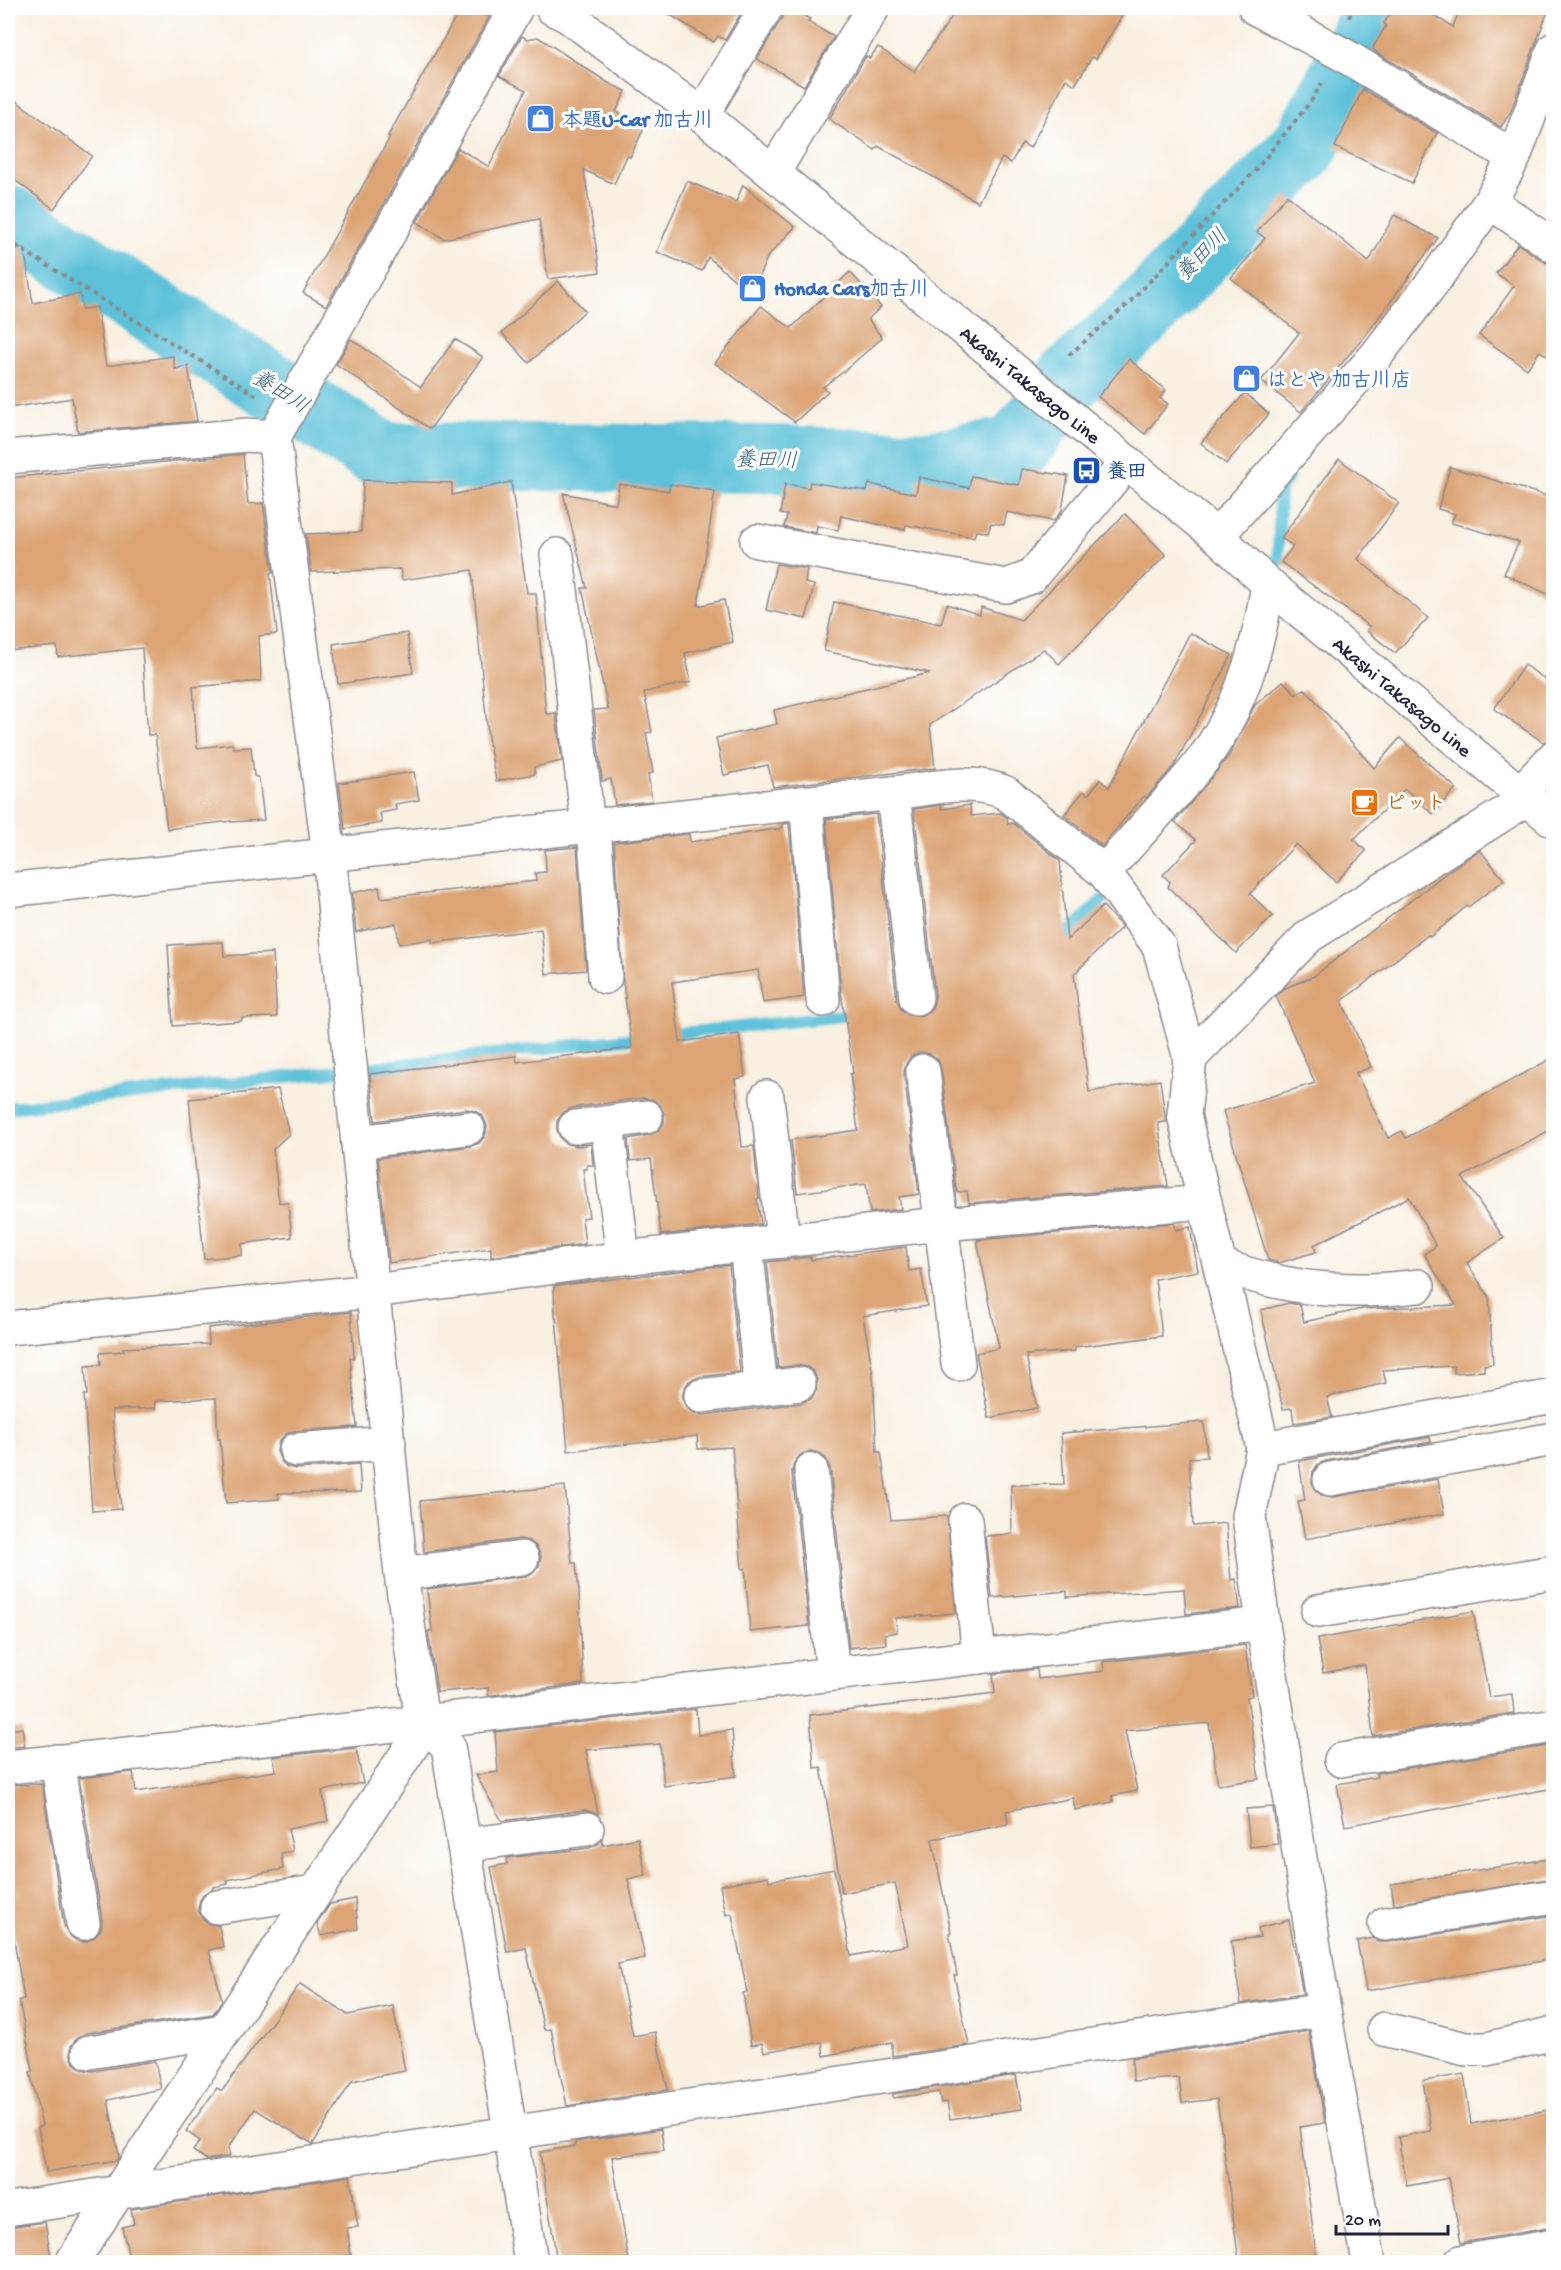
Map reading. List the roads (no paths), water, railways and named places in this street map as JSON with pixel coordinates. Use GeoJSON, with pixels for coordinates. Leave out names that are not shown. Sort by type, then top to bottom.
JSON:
{"type":"FeatureCollection","features":[{"type":"Feature","properties":{"kind":"street"},"geometry":{"type":"LineString","coordinates":[[72,2262],[417,1738],[422,1722],[401,1574],[329,854],[279,428],[516,8]]}},
{"type":"Feature","properties":{"kind":"street"},"geometry":{"type":"LineString","coordinates":[[702,115],[766,8]]}},
{"type":"Feature","properties":{"kind":"street"},"geometry":{"type":"LineString","coordinates":[[773,173],[873,8]]}},
{"type":"Feature","properties":{"kind":"street"},"geometry":{"type":"LineString","coordinates":[[1255,8],[1348,58],[1514,157]]}},
{"type":"Feature","properties":{"kind":"street","name":"Akashi Takasago Line"},"geometry":{"type":"LineString","coordinates":[[565,10],[702,115],[1127,462],[1217,536],[1268,584],[1554,821]]}},
{"type":"Feature","properties":{"kind":"street"},"geometry":{"type":"LineString","coordinates":[[1217,536],[1375,357],[1433,282],[1490,202],[1514,157],[1554,50]]}},
{"type":"Feature","properties":{"kind":"street"},"geometry":{"type":"LineString","coordinates":[[1490,202],[1554,246]]}},
{"type":"Feature","properties":{"kind":"street"},"geometry":{"type":"LineString","coordinates":[[8,457],[247,435],[279,428]]}},
{"type":"Feature","properties":{"kind":"street"},"geometry":{"type":"LineString","coordinates":[[757,541],[1006,586],[1031,577],[1127,462]]}},
{"type":"Feature","properties":{"kind":"street"},"geometry":{"type":"LineString","coordinates":[[557,555],[591,826],[605,977]]}},
{"type":"Feature","properties":{"kind":"street"},"geometry":{"type":"LineString","coordinates":[[1104,872],[1198,765],[1219,734],[1250,666],[1260,630],[1268,584]]}},
{"type":"Feature","properties":{"kind":"street"},"geometry":{"type":"LineString","coordinates":[[1190,1058],[1309,936],[1523,796],[1554,757]]}},
{"type":"Feature","properties":{"kind":"street"},"geometry":{"type":"LineString","coordinates":[[8,890],[974,785],[992,786],[1006,793],[1104,872],[1159,946],[1190,1058],[1184,1115],[1263,1448],[1249,1516],[1263,1624],[1324,2010],[1369,2262]]}},
{"type":"Feature","properties":{"kind":"street"},"geometry":{"type":"LineString","coordinates":[[893,793],[916,999]]}},
{"type":"Feature","properties":{"kind":"street"},"geometry":{"type":"LineString","coordinates":[[806,802],[823,1000]]}},
{"type":"Feature","properties":{"kind":"street"},"geometry":{"type":"LineString","coordinates":[[923,1071],[958,1364]]}},
{"type":"Feature","properties":{"kind":"street"},"geometry":{"type":"LineString","coordinates":[[767,1097],[783,1241]]}},
{"type":"Feature","properties":{"kind":"street"},"geometry":{"type":"LineString","coordinates":[[623,1258],[591,1125],[646,1117]]}},
{"type":"Feature","properties":{"kind":"street"},"geometry":{"type":"LineString","coordinates":[[358,1142],[468,1128]]}},
{"type":"Feature","properties":{"kind":"street"},"geometry":{"type":"LineString","coordinates":[[8,1328],[373,1291],[623,1258],[941,1224],[1205,1202]]}},
{"type":"Feature","properties":{"kind":"street"},"geometry":{"type":"LineString","coordinates":[[746,1245],[761,1388]]}},
{"type":"Feature","properties":{"kind":"street"},"geometry":{"type":"LineString","coordinates":[[1221,1265],[1248,1275],[1304,1288],[1361,1292],[1418,1286]]}},
{"type":"Feature","properties":{"kind":"street"},"geometry":{"type":"LineString","coordinates":[[701,1396],[800,1384]]}},
{"type":"Feature","properties":{"kind":"street"},"geometry":{"type":"LineString","coordinates":[[1263,1448],[1554,1396]]}},
{"type":"Feature","properties":{"kind":"street"},"geometry":{"type":"LineString","coordinates":[[1330,1479],[1554,1439]]}},
{"type":"Feature","properties":{"kind":"street"},"geometry":{"type":"LineString","coordinates":[[296,1450],[388,1443]]}},
{"type":"Feature","properties":{"kind":"street"},"geometry":{"type":"LineString","coordinates":[[811,1470],[833,1674]]}},
{"type":"Feature","properties":{"kind":"street"},"geometry":{"type":"LineString","coordinates":[[965,1520],[979,1657]]}},
{"type":"Feature","properties":{"kind":"street"},"geometry":{"type":"LineString","coordinates":[[401,1574],[522,1558]]}},
{"type":"Feature","properties":{"kind":"street"},"geometry":{"type":"LineString","coordinates":[[1318,1611],[1554,1572]]}},
{"type":"Feature","properties":{"kind":"street"},"geometry":{"type":"LineString","coordinates":[[8,1767],[422,1722],[1263,1624]]}},
{"type":"Feature","properties":{"kind":"street"},"geometry":{"type":"LineString","coordinates":[[422,1722],[448,1746],[531,2262]]}},
{"type":"Feature","properties":{"kind":"street"},"geometry":{"type":"LineString","coordinates":[[1341,1760],[1554,1726]]}},
{"type":"Feature","properties":{"kind":"street"},"geometry":{"type":"LineString","coordinates":[[57,1761],[84,1923]]}},
{"type":"Feature","properties":{"kind":"street"},"geometry":{"type":"LineString","coordinates":[[464,1845],[587,1829]]}},
{"type":"Feature","properties":{"kind":"street"},"geometry":{"type":"LineString","coordinates":[[217,1907],[314,1892]]}},
{"type":"Feature","properties":{"kind":"street"},"geometry":{"type":"LineString","coordinates":[[1385,1924],[1554,1896]]}},
{"type":"Feature","properties":{"kind":"street"},"geometry":{"type":"LineString","coordinates":[[8,2209],[1324,2010]]}},
{"type":"Feature","properties":{"kind":"street"},"geometry":{"type":"LineString","coordinates":[[1384,2029],[1466,2049],[1487,2049],[1554,2033]]}},
{"type":"Feature","properties":{"kind":"street"},"geometry":{"type":"LineString","coordinates":[[89,2052],[223,2031]]}},
{"type":"Feature","properties":{"kind":"street"},"geometry":{"type":"LineString","coordinates":[[1461,2262],[1554,2246]]}},
{"type":"Feature","properties":{"kind":"waterway","name":"養田川"},"geometry":{"type":"LineString","coordinates":[[8,219],[383,456],[775,459],[924,465],[1015,450],[1070,378],[1136,320],[1304,148],[1369,26],[1374,8]]}},
{"type":"Feature","properties":{"kind":"waterway"},"geometry":{"type":"LineString","coordinates":[[1278,563],[1280,488],[1288,478]]}},
{"type":"Feature","properties":{"kind":"waterway"},"geometry":{"type":"LineString","coordinates":[[1056,945],[1102,900]]}},
{"type":"Feature","properties":{"kind":"waterway"},"geometry":{"type":"LineString","coordinates":[[664,1035],[861,1014]]}},
{"type":"Feature","properties":{"kind":"waterway"},"geometry":{"type":"LineString","coordinates":[[367,1068],[646,1037]]}},
{"type":"Feature","properties":{"kind":"waterway"},"geometry":{"type":"LineString","coordinates":[[8,1108],[339,1071]]}},
{"type":"Feature","properties":{"kind":"place","name":"本題U-Car 加古川"},"geometry":{"type":"Point","coordinates":[541,119]}},
{"type":"Feature","properties":{"kind":"place","name":"Honda Cars加古川"},"geometry":{"type":"Point","coordinates":[753,288]}},
{"type":"Feature","properties":{"kind":"place","name":"はとや 加古川店"},"geometry":{"type":"Point","coordinates":[1246,379]}},
{"type":"Feature","properties":{"kind":"place","name":"養田"},"geometry":{"type":"Point","coordinates":[1086,470]}},
{"type":"Feature","properties":{"kind":"place","name":"ピット"},"geometry":{"type":"Point","coordinates":[1365,802]}}]}
